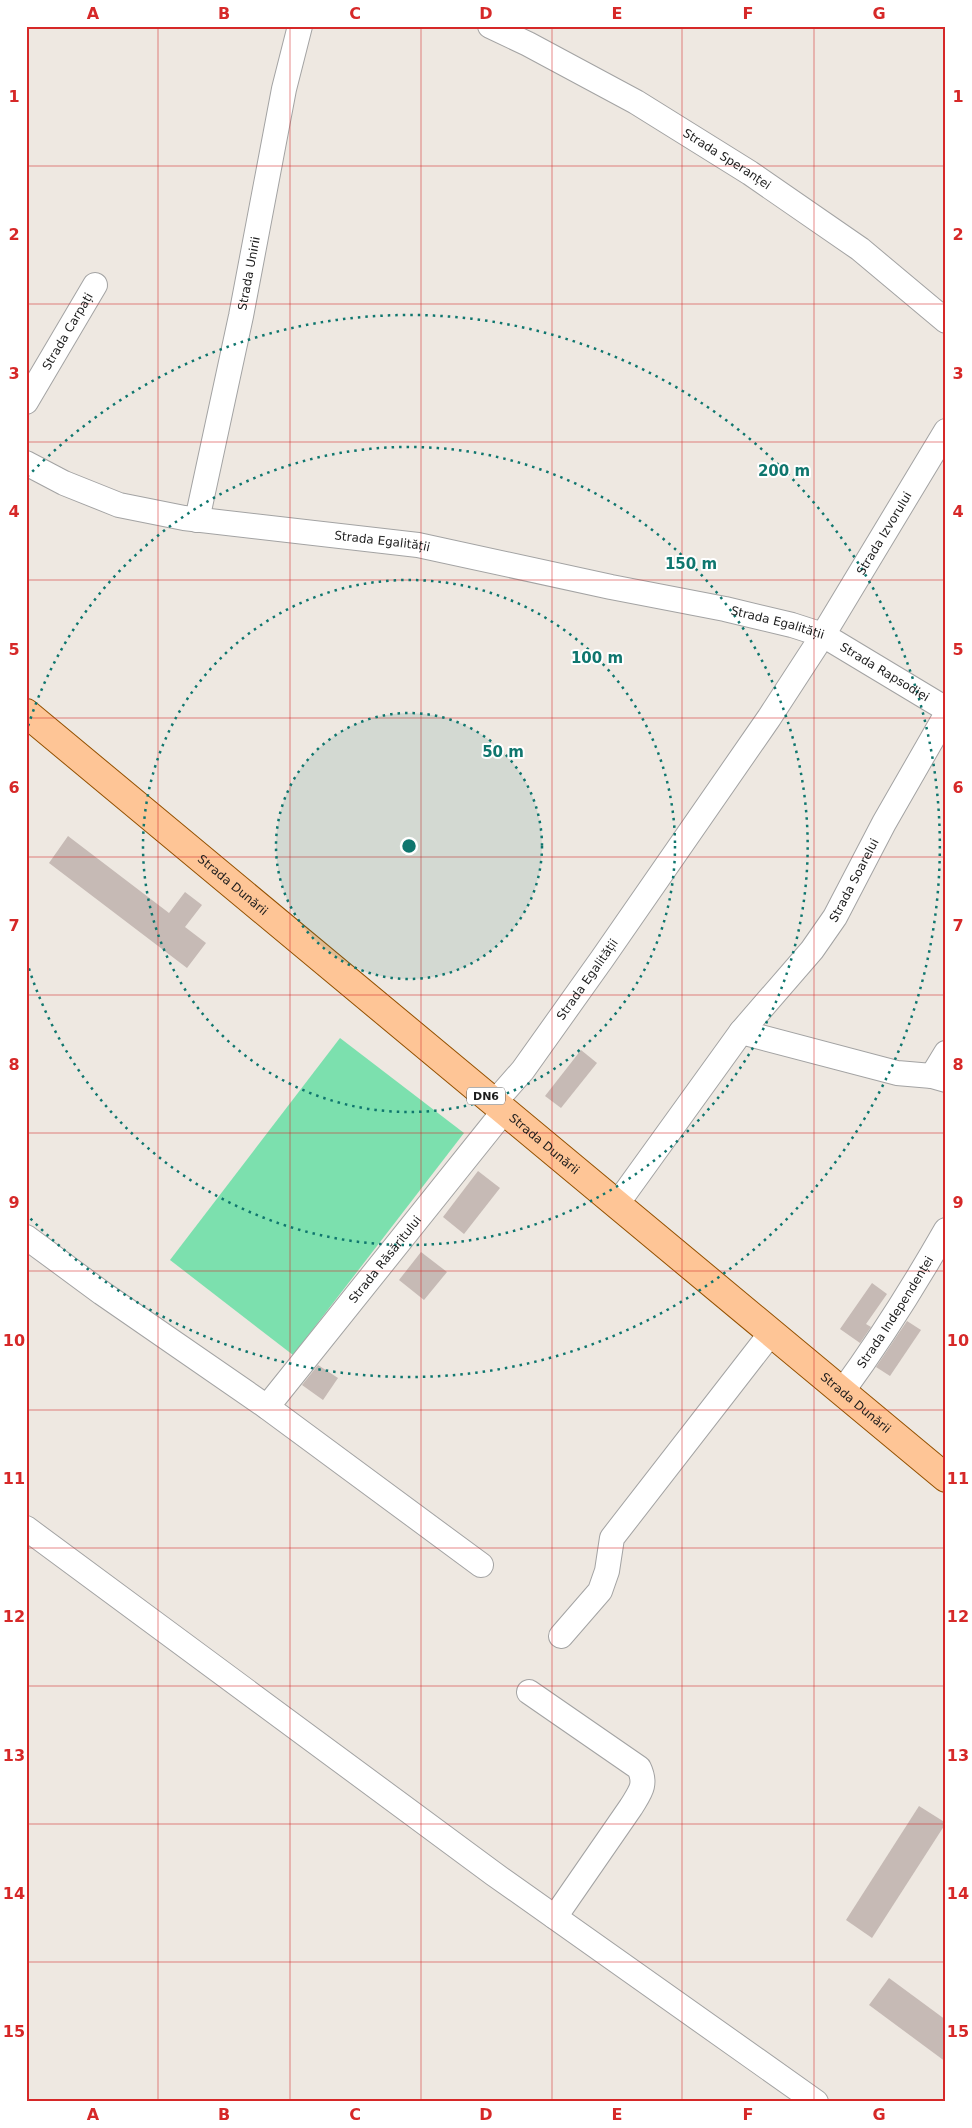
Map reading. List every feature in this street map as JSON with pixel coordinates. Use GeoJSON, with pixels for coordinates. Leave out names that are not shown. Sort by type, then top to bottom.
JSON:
{"type":"FeatureCollection","features":[{"type":"Feature","properties":{"kind":"main road","name":"Strada Dunării"},"geometry":{"type":"LineString","coordinates":[[26,712],[946,1478]]}},
{"type":"Feature","properties":{"kind":"street","name":"Strada Unirii"},"geometry":{"type":"LineString","coordinates":[[197,520],[241,316],[284,89],[300,26]]}},
{"type":"Feature","properties":{"kind":"street","name":"Strada Speranței"},"geometry":{"type":"LineString","coordinates":[[490,26],[596,80],[750,172],[860,249],[946,322]]}},
{"type":"Feature","properties":{"kind":"street","name":"Strada Carpați"},"geometry":{"type":"LineString","coordinates":[[26,402],[95,285]]}},
{"type":"Feature","properties":{"kind":"street","name":"Strada Izvorului"},"geometry":{"type":"LineString","coordinates":[[823,635],[946,431]]}},
{"type":"Feature","properties":{"kind":"street","name":"Strada Egalității"},"geometry":{"type":"LineString","coordinates":[[26,463],[64,484],[118,505],[197,520],[418,544],[725,609],[792,625],[823,635],[769,718],[499,1107]]}},
{"type":"Feature","properties":{"kind":"street","name":"Strada Rapsodiei"},"geometry":{"type":"LineString","coordinates":[[823,635],[946,709]]}},
{"type":"Feature","properties":{"kind":"street","name":"Strada Soarelui"},"geometry":{"type":"LineString","coordinates":[[617,1204],[741,1032],[812,950],[835,917],[884,823],[946,715]]}},
{"type":"Feature","properties":{"kind":"street"},"geometry":{"type":"LineString","coordinates":[[741,1032],[897,1073],[939,1078],[946,1053]]}},
{"type":"Feature","properties":{"kind":"street","name":"Strada Răsăritului"},"geometry":{"type":"LineString","coordinates":[[267,1407],[499,1107]]}},
{"type":"Feature","properties":{"kind":"street","name":"Strada Independenței"},"geometry":{"type":"LineString","coordinates":[[842,1392],[907,1297],[946,1230]]}},
{"type":"Feature","properties":{"kind":"street"},"geometry":{"type":"LineString","coordinates":[[26,1237],[94,1287],[267,1407],[481,1564]]}},
{"type":"Feature","properties":{"kind":"street"},"geometry":{"type":"LineString","coordinates":[[561,1636],[600,1591],[607,1571],[612,1538],[771,1333]]}},
{"type":"Feature","properties":{"kind":"street"},"geometry":{"type":"LineString","coordinates":[[26,1528],[555,1917],[816,2102]]}},
{"type":"Feature","properties":{"kind":"street"},"geometry":{"type":"LineString","coordinates":[[529,1692],[639,1768],[644,1778],[641,1790],[631,1807],[555,1917]]}},
{"type":"Feature","properties":{"kind":"green space"},"geometry":{"type":"Polygon","coordinates":[[[340,1038],[464,1133],[293,1355],[170,1260],[340,1038]]]}},
{"type":"Feature","properties":{"kind":"building"},"geometry":{"type":"Polygon","coordinates":[[[68,836],[169,913],[185,892],[202,905],[185,927],[206,943],[187,968],[49,863],[68,836]]]}},
{"type":"Feature","properties":{"kind":"building"},"geometry":{"type":"Polygon","coordinates":[[[581,1050],[597,1063],[561,1108],[545,1096],[581,1050]]]}},
{"type":"Feature","properties":{"kind":"building"},"geometry":{"type":"Polygon","coordinates":[[[478,1171],[500,1188],[464,1234],[443,1217],[478,1171]]]}},
{"type":"Feature","properties":{"kind":"building"},"geometry":{"type":"Polygon","coordinates":[[[421,1252],[447,1272],[424,1300],[399,1280],[421,1252]]]}},
{"type":"Feature","properties":{"kind":"building"},"geometry":{"type":"Polygon","coordinates":[[[872,1283],[887,1294],[866,1324],[871,1327],[860,1343],[840,1329],[872,1283]]]}},
{"type":"Feature","properties":{"kind":"building"},"geometry":{"type":"Polygon","coordinates":[[[907,1321],[921,1330],[890,1376],[876,1367],[907,1321]]]}},
{"type":"Feature","properties":{"kind":"building"},"geometry":{"type":"Polygon","coordinates":[[[318,1365],[338,1378],[323,1400],[302,1385],[318,1365]]]}},
{"type":"Feature","properties":{"kind":"building"},"geometry":{"type":"Polygon","coordinates":[[[919,1806],[946,1823],[872,1938],[846,1920],[919,1806]]]}},
{"type":"Feature","properties":{"kind":"building"},"geometry":{"type":"Polygon","coordinates":[[[889,1978],[946,2020],[946,2062],[869,2005],[889,1978]]]}}]}
